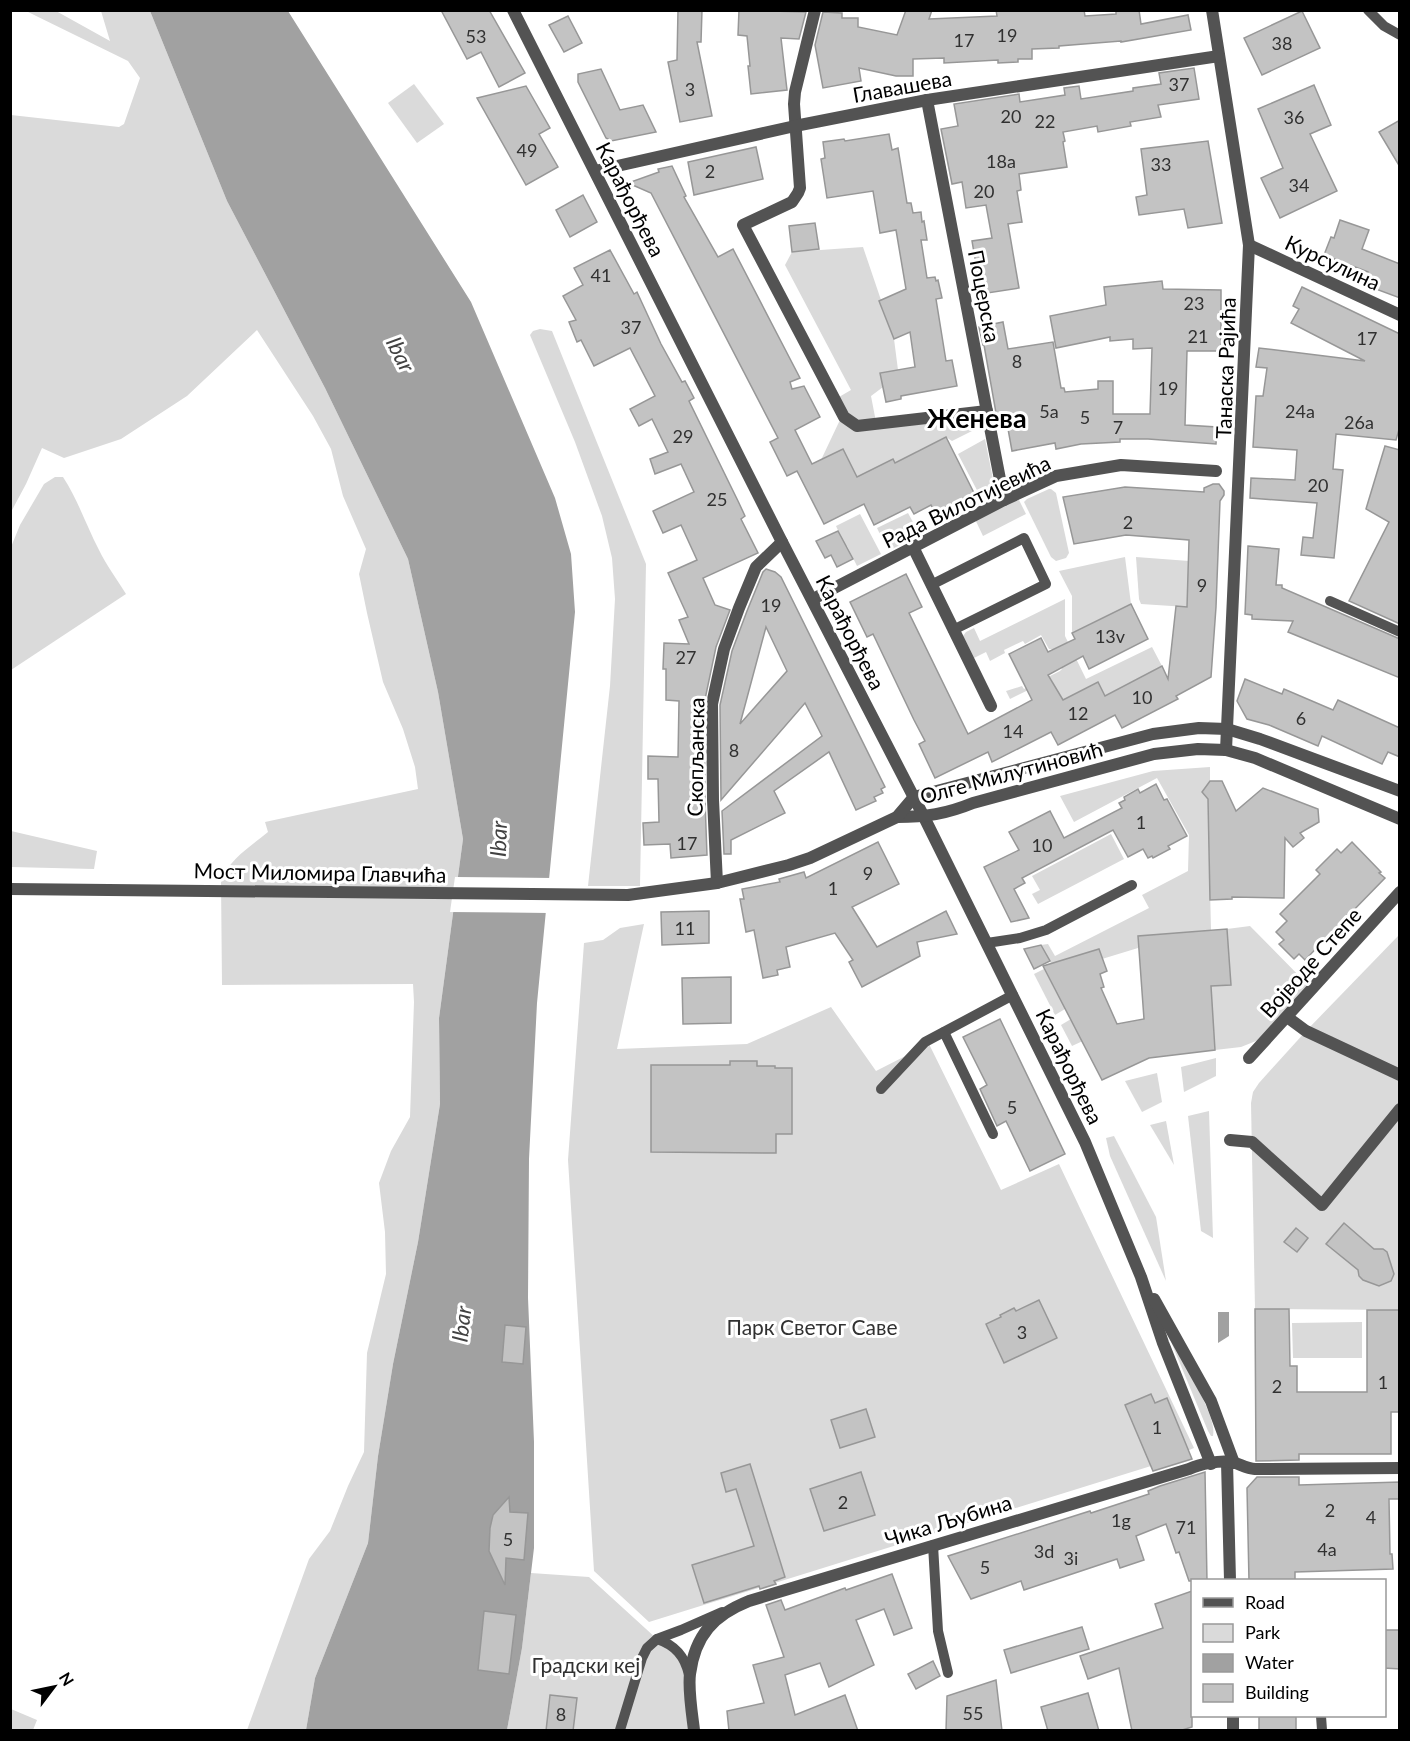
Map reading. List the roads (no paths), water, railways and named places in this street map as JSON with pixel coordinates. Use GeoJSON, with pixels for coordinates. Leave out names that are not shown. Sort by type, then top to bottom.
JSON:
{"type":"FeatureCollection","features":[{"type":"Feature","properties":{"kind":"street","name":"Карађорђева"},"geometry":{"type":"LineString","coordinates":[[513,10],[914,797],[1085,1142],[1141,1277],[1162,1343],[1211,1464]]}},
{"type":"Feature","properties":{"kind":"street"},"geometry":{"type":"LineString","coordinates":[[815,10],[795,92],[800,188],[792,202],[743,225],[844,417],[857,426],[987,411]]}},
{"type":"Feature","properties":{"kind":"street","name":"Танаска Рајића"},"geometry":{"type":"LineString","coordinates":[[1212,10],[1249,244],[1226,750]]}},
{"type":"Feature","properties":{"kind":"street","name":"Главашева"},"geometry":{"type":"LineString","coordinates":[[595,171],[795,126],[927,100],[1219,56]]}},
{"type":"Feature","properties":{"kind":"street","name":"Поцерска"},"geometry":{"type":"LineString","coordinates":[[927,100],[1004,500]]}},
{"type":"Feature","properties":{"kind":"street","name":"Курсулина"},"geometry":{"type":"LineString","coordinates":[[1249,244],[1400,315]]}},
{"type":"Feature","properties":{"kind":"street","name":"Рада Вилотијевића"},"geometry":{"type":"LineString","coordinates":[[813,599],[1004,500],[1056,476],[1120,465],[1216,471]]}},
{"type":"Feature","properties":{"kind":"street","name":"Скопљанска"},"geometry":{"type":"LineString","coordinates":[[717,883],[712,704],[724,649],[756,567],[783,542]]}},
{"type":"Feature","properties":{"kind":"street"},"geometry":{"type":"LineString","coordinates":[[913,547],[991,706]]}},
{"type":"Feature","properties":{"kind":"street","name":"Олге Милутиновић"},"geometry":{"type":"LineString","coordinates":[[897,817],[914,797],[1153,734],[1199,728],[1227,729],[1260,739],[1400,791]]}},
{"type":"Feature","properties":{"kind":"street","name":"Олге Милутиновић"},"geometry":{"type":"LineString","coordinates":[[897,817],[924,817],[945,813],[973,803],[1154,754],[1198,749],[1226,750],[1256,758],[1400,819]]}},
{"type":"Feature","properties":{"kind":"street"},"geometry":{"type":"LineString","coordinates":[[717,883],[810,858],[897,817]]}},
{"type":"Feature","properties":{"kind":"street","name":"Мост Миломира Главчића"},"geometry":{"type":"LineString","coordinates":[[10,889],[628,895],[717,883]]}},
{"type":"Feature","properties":{"kind":"street","name":"Војводе Степе"},"geometry":{"type":"LineString","coordinates":[[1249,1058],[1400,892]]}},
{"type":"Feature","properties":{"kind":"street"},"geometry":{"type":"LineString","coordinates":[[1287,1017],[1306,1031],[1400,1076]]}},
{"type":"Feature","properties":{"kind":"street"},"geometry":{"type":"LineString","coordinates":[[1230,1140],[1252,1142],[1322,1205],[1400,1109]]}},
{"type":"Feature","properties":{"kind":"street","name":"Карађорђева"},"geometry":{"type":"LineString","coordinates":[[1141,1277],[1211,1401],[1231,1462],[1230,1579]]}},
{"type":"Feature","properties":{"kind":"street","name":"Чика Љубина"},"geometry":{"type":"LineString","coordinates":[[689,1675],[696,1646],[705,1630],[733,1607],[767,1594],[1189,1469],[1202,1463],[1231,1462],[1255,1469],[1400,1468]]}},
{"type":"Feature","properties":{"kind":"street"},"geometry":{"type":"LineString","coordinates":[[689,1675],[694,1731]]}},
{"type":"Feature","properties":{"kind":"lane"},"geometry":{"type":"LineString","coordinates":[[1368,10],[1384,26],[1400,35]]}},
{"type":"Feature","properties":{"kind":"lane"},"geometry":{"type":"LineString","coordinates":[[931,585],[1024,538],[1046,584],[953,630]]}},
{"type":"Feature","properties":{"kind":"lane"},"geometry":{"type":"LineString","coordinates":[[1330,601],[1400,632]]}},
{"type":"Feature","properties":{"kind":"lane"},"geometry":{"type":"LineString","coordinates":[[987,943],[1020,938],[1046,930],[1132,885]]}},
{"type":"Feature","properties":{"kind":"lane"},"geometry":{"type":"LineString","coordinates":[[881,1089],[925,1042],[1013,995]]}},
{"type":"Feature","properties":{"kind":"lane"},"geometry":{"type":"LineString","coordinates":[[944,1032],[993,1134]]}},
{"type":"Feature","properties":{"kind":"lane"},"geometry":{"type":"LineString","coordinates":[[933,1545],[938,1631],[948,1673]]}},
{"type":"Feature","properties":{"kind":"lane"},"geometry":{"type":"LineString","coordinates":[[620,1731],[647,1648],[657,1639],[733,1607]]}},
{"type":"Feature","properties":{"kind":"lane"},"geometry":{"type":"LineString","coordinates":[[657,1639],[667,1642],[680,1652],[685,1659],[689,1675]]}},
{"type":"Feature","properties":{"kind":"water","name":"Ibar"},"geometry":{"type":"Polygon","coordinates":[[[150,11],[288,11],[471,302],[555,498],[571,554],[575,612],[537,1003],[529,1159],[528,1298],[534,1442],[534,1548],[522,1648],[507,1730],[306,1730],[315,1678],[368,1543],[378,1456],[393,1364],[418,1242],[440,1104],[439,1018],[463,839],[438,692],[408,559],[325,388],[227,201],[150,11]]]}},
{"type":"Feature","properties":{"kind":"water"},"geometry":{"type":"Polygon","coordinates":[[[1218,1312],[1229,1312],[1229,1336],[1218,1343],[1218,1312]]]}},
{"type":"Feature","properties":{"kind":"district","name":"Женева"},"geometry":{"type":"Point","coordinates":[977,417]}},
{"type":"Feature","properties":{"kind":"park label","name":"Парк Светог Саве"},"geometry":{"type":"Point","coordinates":[812,1326]}},
{"type":"Feature","properties":{"kind":"park label","name":"Градски кеј"},"geometry":{"type":"Point","coordinates":[586,1664]}}]}
